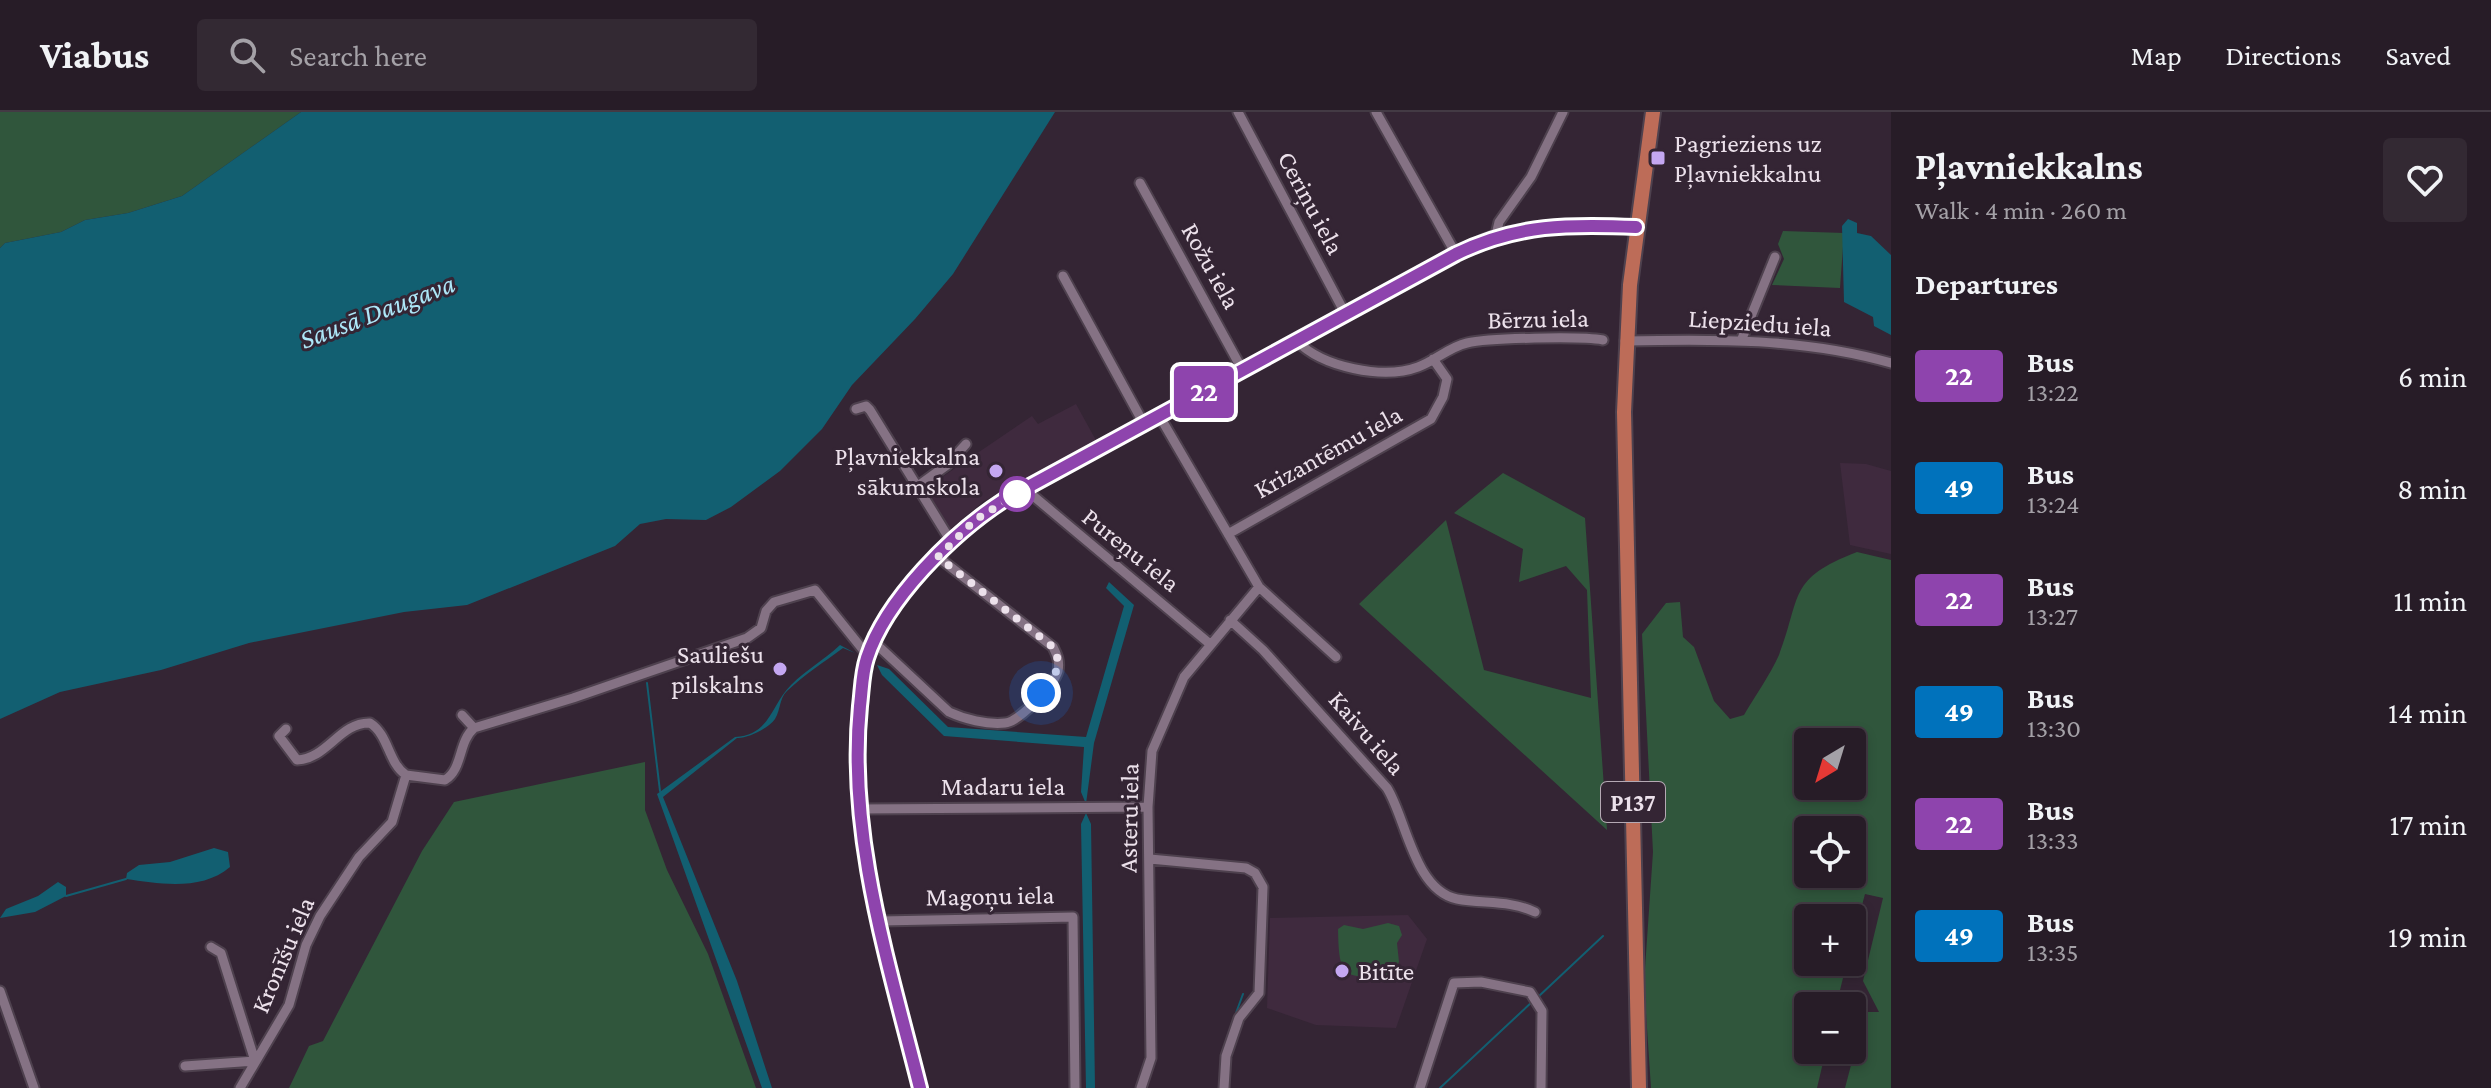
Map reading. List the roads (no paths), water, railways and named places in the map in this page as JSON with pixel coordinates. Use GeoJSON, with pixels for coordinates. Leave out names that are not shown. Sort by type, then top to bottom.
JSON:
{"type":"FeatureCollection","features":[{"type":"Feature","properties":{"kind":"main road","name":"P137"},"geometry":{"type":"LineString","coordinates":[[1639,1088],[1625,341],[1636,227],[1653,112]]}},
{"type":"Feature","properties":{"kind":"street","name":"Ceriņu iela"},"geometry":{"type":"LineString","coordinates":[[1238,112],[1346,315]]}},
{"type":"Feature","properties":{"kind":"street"},"geometry":{"type":"LineString","coordinates":[[1376,112],[1456,254]]}},
{"type":"Feature","properties":{"kind":"street"},"geometry":{"type":"LineString","coordinates":[[1496,235],[1499,222],[1531,177],[1563,112]]}},
{"type":"Feature","properties":{"kind":"street","name":"Rožu iela"},"geometry":{"type":"LineString","coordinates":[[1140,183],[1243,371]]}},
{"type":"Feature","properties":{"kind":"street"},"geometry":{"type":"LineString","coordinates":[[920,1088],[881,921],[859,809],[857,741],[868,656],[894,604],[975,520],[1025,489],[1456,254],[1496,235],[1559,225],[1636,227]]}},
{"type":"Feature","properties":{"kind":"street"},"geometry":{"type":"LineString","coordinates":[[1741,341],[1775,257]]}},
{"type":"Feature","properties":{"kind":"street"},"geometry":{"type":"LineString","coordinates":[[1063,276],[1144,424]]}},
{"type":"Feature","properties":{"kind":"street","name":"Liepziedu iela"},"geometry":{"type":"LineString","coordinates":[[1625,341],[1692,338],[1809,345],[1891,363]]}},
{"type":"Feature","properties":{"kind":"street","name":"Bērzu iela"},"geometry":{"type":"LineString","coordinates":[[1297,341],[1319,359],[1334,365],[1376,370],[1416,368],[1472,342],[1603,340]]}},
{"type":"Feature","properties":{"kind":"street","name":"Krizantēmu iela"},"geometry":{"type":"LineString","coordinates":[[1228,534],[1431,419],[1443,397],[1447,379],[1433,359]]}},
{"type":"Feature","properties":{"kind":"street"},"geometry":{"type":"LineString","coordinates":[[856,409],[862,405],[870,410],[952,543]]}},
{"type":"Feature","properties":{"kind":"street"},"geometry":{"type":"LineString","coordinates":[[1160,417],[1259,587],[1336,657]]}},
{"type":"Feature","properties":{"kind":"street"},"geometry":{"type":"LineString","coordinates":[[918,486],[947,465],[966,444]]}},
{"type":"Feature","properties":{"kind":"street","name":"Pureņu iela"},"geometry":{"type":"LineString","coordinates":[[1025,489],[1210,644]]}},
{"type":"Feature","properties":{"kind":"street"},"geometry":{"type":"LineString","coordinates":[[874,642],[949,712],[963,718],[1007,724],[1025,714],[1058,673],[1059,658],[1053,647],[938,557]]}},
{"type":"Feature","properties":{"kind":"street","name":"Asteru iela"},"geometry":{"type":"LineString","coordinates":[[1141,1088],[1151,1058],[1150,761],[1176,690],[1259,587]]}},
{"type":"Feature","properties":{"kind":"street"},"geometry":{"type":"LineString","coordinates":[[286,729],[279,736],[289,751],[297,760],[307,760],[351,728],[370,723],[381,731],[399,769],[406,775],[439,782],[450,777],[465,737],[474,728],[573,698],[747,638],[761,628],[766,611],[774,602],[815,590],[868,656]]}},
{"type":"Feature","properties":{"kind":"street","name":"Kaivu iela"},"geometry":{"type":"LineString","coordinates":[[1230,620],[1263,650],[1387,788],[1399,806],[1409,847],[1437,887],[1453,898],[1519,905],[1535,912]]}},
{"type":"Feature","properties":{"kind":"street"},"geometry":{"type":"LineString","coordinates":[[462,715],[474,728]]}},
{"type":"Feature","properties":{"kind":"street","name":"Kronīšu iela"},"geometry":{"type":"LineString","coordinates":[[240,1088],[289,1005],[306,945],[320,916],[359,857],[392,822],[406,775]]}},
{"type":"Feature","properties":{"kind":"street","name":"Madaru iela"},"geometry":{"type":"LineString","coordinates":[[859,809],[1148,807]]}},
{"type":"Feature","properties":{"kind":"street"},"geometry":{"type":"LineString","coordinates":[[1150,859],[1224,864],[1255,873],[1263,887],[1259,993],[1239,1018],[1226,1056],[1224,1088]]}},
{"type":"Feature","properties":{"kind":"street","name":"Magoņu iela"},"geometry":{"type":"LineString","coordinates":[[881,921],[1073,917],[1075,1088]]}},
{"type":"Feature","properties":{"kind":"street"},"geometry":{"type":"LineString","coordinates":[[185,1066],[255,1061],[221,953],[211,947]]}},
{"type":"Feature","properties":{"kind":"street"},"geometry":{"type":"LineString","coordinates":[[1420,1088],[1454,983],[1481,982],[1530,992],[1542,1011],[1541,1088]]}},
{"type":"Feature","properties":{"kind":"street"},"geometry":{"type":"LineString","coordinates":[[0,991],[34,1088]]}},
{"type":"Feature","properties":{"kind":"water","name":"Sausā Daugava"},"geometry":{"type":"Polygon","coordinates":[[[301,112],[1055,112],[953,274],[852,385],[822,429],[780,471],[731,507],[706,520],[666,519],[640,524],[615,546],[467,605],[404,612],[249,643],[161,670],[60,692],[0,719],[0,248],[5,243],[61,232],[85,220],[128,213],[182,196],[301,112]]]}},
{"type":"Feature","properties":{"kind":"water"},"geometry":{"type":"Polygon","coordinates":[[[1848,219],[1857,223],[1857,233],[1871,236],[1891,255],[1891,335],[1874,326],[1873,317],[1844,302],[1842,226],[1848,219]]]}},
{"type":"Feature","properties":{"kind":"water"},"geometry":{"type":"Polygon","coordinates":[[[1109,582],[1134,605],[1094,743],[1086,804],[1081,792],[1084,747],[944,736],[882,675],[877,665],[889,669],[948,727],[1086,737],[1124,606],[1106,588],[1109,582]]]}},
{"type":"Feature","properties":{"kind":"water"},"geometry":{"type":"Polygon","coordinates":[[[840,645],[855,653],[843,648],[814,669],[784,694],[772,722],[752,735],[737,738],[663,797],[737,981],[772,1088],[762,1088],[657,794],[735,737],[756,731],[763,725],[785,692],[791,685],[840,645]]]}},
{"type":"Feature","properties":{"kind":"water"},"geometry":{"type":"Polygon","coordinates":[[[1086,813],[1091,824],[1095,1088],[1086,1088],[1081,824],[1086,813]]]}},
{"type":"Feature","properties":{"kind":"water"},"geometry":{"type":"Polygon","coordinates":[[[214,848],[228,852],[230,867],[207,880],[180,884],[126,879],[127,873],[139,865],[170,862],[214,848]]]}},
{"type":"Feature","properties":{"kind":"water"},"geometry":{"type":"Polygon","coordinates":[[[58,882],[66,887],[66,896],[35,912],[0,918],[6,909],[38,896],[58,882]]]}},
{"type":"Feature","properties":{"kind":"waterway"},"geometry":{"type":"LineString","coordinates":[[647,683],[660,791]]}},
{"type":"Feature","properties":{"kind":"waterway"},"geometry":{"type":"LineString","coordinates":[[66,896],[126,879]]}},
{"type":"Feature","properties":{"kind":"waterway"},"geometry":{"type":"LineString","coordinates":[[1538,997],[1603,936]]}},
{"type":"Feature","properties":{"kind":"waterway"},"geometry":{"type":"LineString","coordinates":[[1236,1013],[1243,994]]}},
{"type":"Feature","properties":{"kind":"waterway"},"geometry":{"type":"LineString","coordinates":[[1440,1088],[1533,1001]]}},
{"type":"Feature","properties":{"kind":"place","name":"Pagrieziens uz Pļavniekkalnu"},"geometry":{"type":"Point","coordinates":[1658,158]}},
{"type":"Feature","properties":{"kind":"place","name":"Pļavniekkalna sākumskola"},"geometry":{"type":"Point","coordinates":[996,471]}},
{"type":"Feature","properties":{"kind":"place","name":"Sauliešu pilskalns"},"geometry":{"type":"Point","coordinates":[780,669]}},
{"type":"Feature","properties":{"kind":"place","name":"Bitīte"},"geometry":{"type":"Point","coordinates":[1342,971]}}]}
